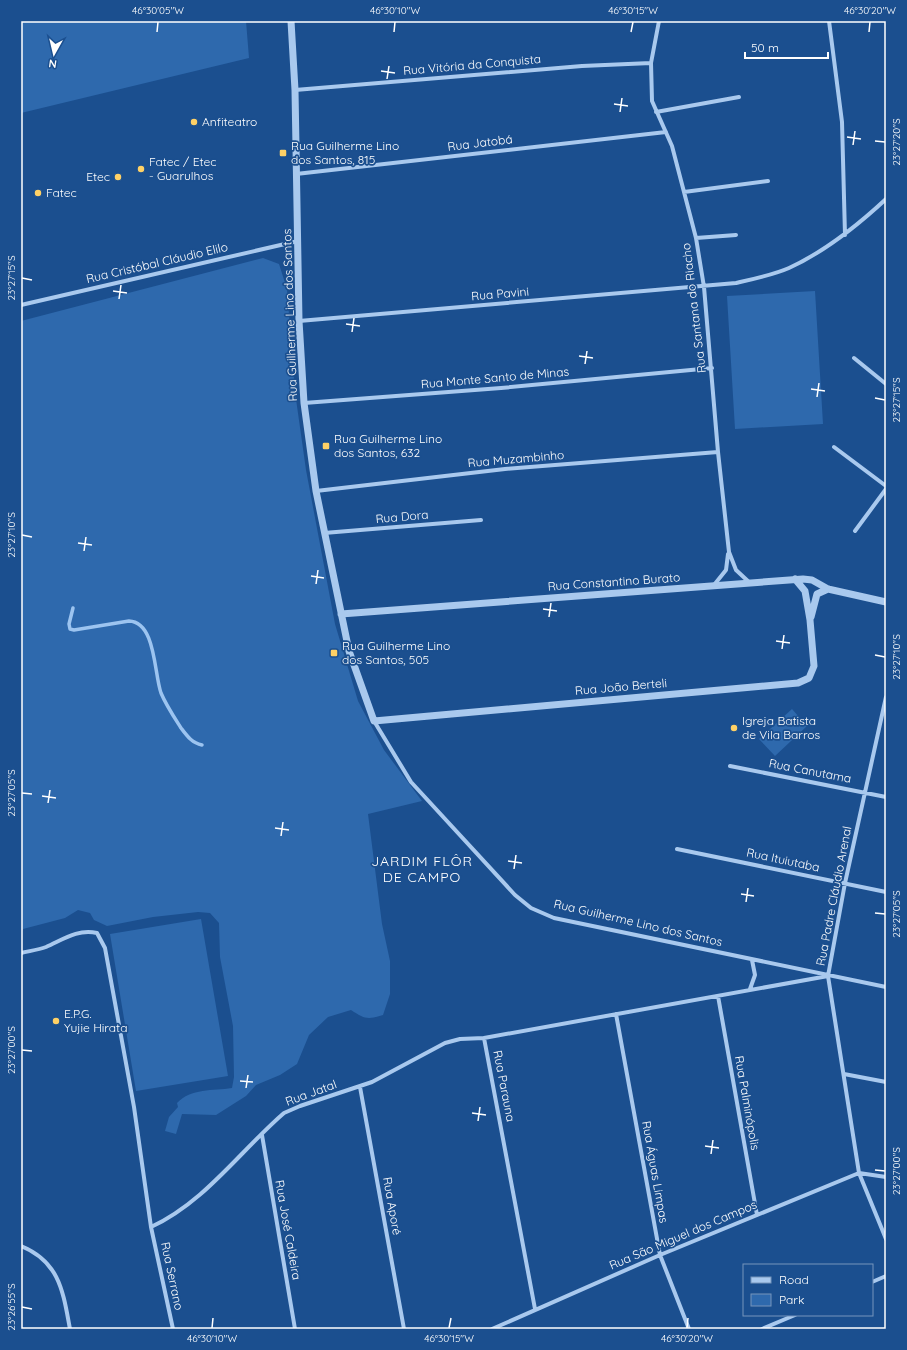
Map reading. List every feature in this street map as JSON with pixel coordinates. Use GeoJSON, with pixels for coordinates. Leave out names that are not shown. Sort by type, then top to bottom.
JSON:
{"type":"FeatureCollection","features":[{"type":"Feature","properties":{"kind":"street","name":"Rua Guilherme Lino dos Santos"},"geometry":{"type":"LineString","coordinates":[[291,21],[295,90],[299,321],[304,403],[316,491],[349,651],[374,721],[411,782],[516,895],[531,908],[554,918],[886,987]]}},
{"type":"Feature","properties":{"kind":"street","name":"Rua Santana do Riacho"},"geometry":{"type":"LineString","coordinates":[[659,21],[651,63],[652,101],[666,132],[696,238],[704,287],[718,452],[729,552],[736,570],[750,583]]}},
{"type":"Feature","properties":{"kind":"street"},"geometry":{"type":"LineString","coordinates":[[829,21],[842,122],[845,235]]}},
{"type":"Feature","properties":{"kind":"street","name":"Rua Vitória da Conquista"},"geometry":{"type":"LineString","coordinates":[[295,90],[582,66],[651,63]]}},
{"type":"Feature","properties":{"kind":"street"},"geometry":{"type":"LineString","coordinates":[[656,112],[740,97]]}},
{"type":"Feature","properties":{"kind":"street","name":"Rua Jatobá"},"geometry":{"type":"LineString","coordinates":[[296,174],[666,132]]}},
{"type":"Feature","properties":{"kind":"street"},"geometry":{"type":"LineString","coordinates":[[684,192],[768,180]]}},
{"type":"Feature","properties":{"kind":"street","name":"Rua Pavini"},"geometry":{"type":"LineString","coordinates":[[299,321],[704,287],[736,283],[788,268],[845,235],[886,199]]}},
{"type":"Feature","properties":{"kind":"street"},"geometry":{"type":"LineString","coordinates":[[696,238],[736,235]]}},
{"type":"Feature","properties":{"kind":"street","name":"Rua Cristóbal Cláudio Elilo"},"geometry":{"type":"LineString","coordinates":[[21,305],[298,241]]}},
{"type":"Feature","properties":{"kind":"street"},"geometry":{"type":"LineString","coordinates":[[854,358],[886,384]]}},
{"type":"Feature","properties":{"kind":"street","name":"Rua Monte Santo de Minas"},"geometry":{"type":"LineString","coordinates":[[304,403],[501,388],[712,368]]}},
{"type":"Feature","properties":{"kind":"street"},"geometry":{"type":"LineString","coordinates":[[834,447],[886,488],[855,531]]}},
{"type":"Feature","properties":{"kind":"street","name":"Rua Muzambinho"},"geometry":{"type":"LineString","coordinates":[[316,491],[505,469],[718,452]]}},
{"type":"Feature","properties":{"kind":"street","name":"Rua Dora"},"geometry":{"type":"LineString","coordinates":[[324,534],[481,520]]}},
{"type":"Feature","properties":{"kind":"street","name":"Rua Santana do Riacho"},"geometry":{"type":"LineString","coordinates":[[712,586],[726,570],[729,552]]}},
{"type":"Feature","properties":{"kind":"street","name":"Rua Constantino Burato"},"geometry":{"type":"LineString","coordinates":[[341,614],[795,579],[812,580],[828,589],[886,602]]}},
{"type":"Feature","properties":{"kind":"street","name":"Rua João Berteli"},"geometry":{"type":"LineString","coordinates":[[374,721],[798,683],[809,678],[814,666],[810,620],[805,591],[795,579]]}},
{"type":"Feature","properties":{"kind":"street","name":"Rua João Berteli"},"geometry":{"type":"LineString","coordinates":[[810,620],[817,594],[828,589]]}},
{"type":"Feature","properties":{"kind":"street","name":"Rua Padre Cláudio Arenal"},"geometry":{"type":"LineString","coordinates":[[886,697],[845,883],[828,976],[859,1173],[886,1238]]}},
{"type":"Feature","properties":{"kind":"street","name":"Rua Canutama"},"geometry":{"type":"LineString","coordinates":[[730,766],[886,796]]}},
{"type":"Feature","properties":{"kind":"street","name":"Rua Ituiutaba"},"geometry":{"type":"LineString","coordinates":[[677,849],[886,892]]}},
{"type":"Feature","properties":{"kind":"street","name":"Rua Serrano"},"geometry":{"type":"LineString","coordinates":[[21,953],[44,948],[76,932],[86,931],[97,933],[105,948],[134,1107],[151,1227],[173,1329]]}},
{"type":"Feature","properties":{"kind":"street"},"geometry":{"type":"LineString","coordinates":[[750,989],[755,975],[752,960]]}},
{"type":"Feature","properties":{"kind":"street","name":"Rua Parauna"},"geometry":{"type":"LineString","coordinates":[[535,1309],[484,1038],[828,976]]}},
{"type":"Feature","properties":{"kind":"street","name":"Rua Palminópolis"},"geometry":{"type":"LineString","coordinates":[[718,996],[757,1214]]}},
{"type":"Feature","properties":{"kind":"street","name":"Rua Águas Limpas"},"geometry":{"type":"LineString","coordinates":[[616,1014],[660,1255],[689,1329]]}},
{"type":"Feature","properties":{"kind":"street","name":"Rua Jatal"},"geometry":{"type":"LineString","coordinates":[[151,1227],[167,1219],[194,1201],[284,1114],[293,1109],[360,1087],[445,1043],[484,1038]]}},
{"type":"Feature","properties":{"kind":"street"},"geometry":{"type":"LineString","coordinates":[[844,1074],[886,1082]]}},
{"type":"Feature","properties":{"kind":"street","name":"Rua Aporé"},"geometry":{"type":"LineString","coordinates":[[360,1087],[404,1329]]}},
{"type":"Feature","properties":{"kind":"street","name":"Rua José Caldeira"},"geometry":{"type":"LineString","coordinates":[[262,1135],[295,1329]]}},
{"type":"Feature","properties":{"kind":"street"},"geometry":{"type":"LineString","coordinates":[[859,1173],[886,1177]]}},
{"type":"Feature","properties":{"kind":"street","name":"Rua São Miguel dos Campos"},"geometry":{"type":"LineString","coordinates":[[492,1329],[660,1255],[859,1173]]}},
{"type":"Feature","properties":{"kind":"street"},"geometry":{"type":"LineString","coordinates":[[21,1246],[42,1257],[53,1270],[61,1285],[70,1329]]}},
{"type":"Feature","properties":{"kind":"street"},"geometry":{"type":"LineString","coordinates":[[873,1282],[886,1276]]}},
{"type":"Feature","properties":{"kind":"street"},"geometry":{"type":"LineString","coordinates":[[762,1329],[793,1316]]}},
{"type":"Feature","properties":{"kind":"green space"},"geometry":{"type":"Polygon","coordinates":[[[21,21],[246,21],[249,58],[21,113],[21,21]]]}},
{"type":"Feature","properties":{"kind":"green space"},"geometry":{"type":"Polygon","coordinates":[[[263,258],[279,264],[287,289],[295,392],[306,470],[335,624],[358,701],[384,750],[422,801],[368,814],[382,924],[390,961],[390,994],[383,1015],[373,1018],[366,1018],[351,1010],[328,1017],[309,1035],[297,1064],[280,1075],[256,1085],[246,1096],[216,1115],[182,1114],[176,1134],[165,1131],[169,1117],[178,1107],[177,1103],[183,1098],[196,1092],[232,1088],[234,1077],[233,1026],[220,957],[219,923],[210,913],[198,912],[153,917],[107,926],[94,920],[90,913],[78,910],[65,918],[23,929],[21,933],[21,321],[263,258]]]}},
{"type":"Feature","properties":{"kind":"green space"},"geometry":{"type":"Polygon","coordinates":[[[815,291],[823,424],[735,429],[727,296],[815,291]]]}},
{"type":"Feature","properties":{"kind":"green space"},"geometry":{"type":"Polygon","coordinates":[[[792,709],[807,726],[775,756],[759,739],[792,709]]]}},
{"type":"Feature","properties":{"kind":"green space"},"geometry":{"type":"Polygon","coordinates":[[[201,919],[228,1076],[136,1091],[110,934],[201,919]]]}},
{"type":"Feature","properties":{"kind":"waterway"},"geometry":{"type":"LineString","coordinates":[[73,608],[69,624],[70,629],[74,630],[129,621],[138,624],[144,630],[149,639],[161,693],[165,702],[185,734],[193,741],[202,745]]}},
{"type":"Feature","properties":{"kind":"place","name":"Anfiteatro"},"geometry":{"type":"Point","coordinates":[194,122]}},
{"type":"Feature","properties":{"kind":"place","name":"Rua Guilherme Lino dos Santos, 815"},"geometry":{"type":"Point","coordinates":[283,153]}},
{"type":"Feature","properties":{"kind":"place","name":"Fatec / Etec - Guarulhos"},"geometry":{"type":"Point","coordinates":[141,169]}},
{"type":"Feature","properties":{"kind":"place","name":"Etec"},"geometry":{"type":"Point","coordinates":[118,177]}},
{"type":"Feature","properties":{"kind":"place","name":"Fatec"},"geometry":{"type":"Point","coordinates":[38,193]}},
{"type":"Feature","properties":{"kind":"place","name":"Rua Guilherme Lino dos Santos, 632"},"geometry":{"type":"Point","coordinates":[326,446]}},
{"type":"Feature","properties":{"kind":"place","name":"Rua Guilherme Lino dos Santos, 505"},"geometry":{"type":"Point","coordinates":[334,653]}},
{"type":"Feature","properties":{"kind":"place","name":"Igreja Batista de Vila Barros"},"geometry":{"type":"Point","coordinates":[734,728]}},
{"type":"Feature","properties":{"kind":"place","name":"E.P.G. Yujie Hirata"},"geometry":{"type":"Point","coordinates":[56,1021]}},
{"type":"Feature","properties":{"kind":"district","name":"JARDIM FLÔR DE CAMPO"},"geometry":{"type":"Point","coordinates":[422,870]}}]}
